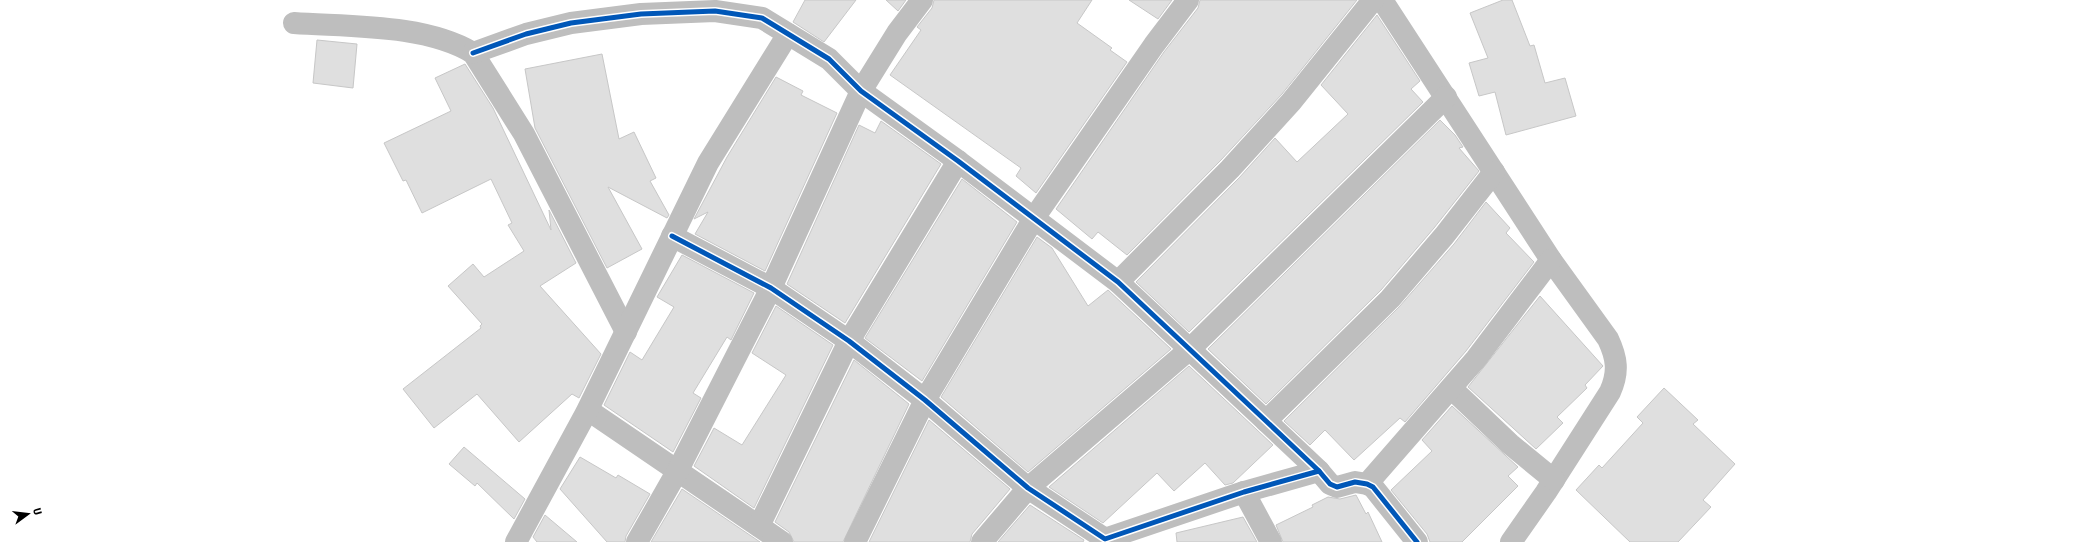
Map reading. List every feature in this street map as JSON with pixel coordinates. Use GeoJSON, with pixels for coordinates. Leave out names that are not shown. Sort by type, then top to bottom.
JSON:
{"type":"FeatureCollection","features":[{"type":"Feature","properties":{"kind":"street"},"geometry":{"type":"LineString","coordinates":[[637,542],[678,470],[771,288],[861,91],[897,33],[922,0]]}},
{"type":"Feature","properties":{"kind":"street"},"geometry":{"type":"LineString","coordinates":[[855,542],[925,400],[1034,218],[1154,45],[1188,0]]}},
{"type":"Feature","properties":{"kind":"street"},"geometry":{"type":"LineString","coordinates":[[1118,282],[1230,169],[1291,102],[1373,0]]}},
{"type":"Feature","properties":{"kind":"street"},"geometry":{"type":"LineString","coordinates":[[1382,0],[1551,260],[1608,339],[1615,353],[1617,364],[1615,381],[1610,392],[1554,480],[1511,542]]}},
{"type":"Feature","properties":{"kind":"street"},"geometry":{"type":"LineString","coordinates":[[472,53],[526,34],[571,23],[641,14],[715,11],[762,18],[830,58],[861,91],[958,160],[1118,282],[1319,471],[1334,487],[1355,482],[1367,484],[1373,487],[1417,542]]}},
{"type":"Feature","properties":{"kind":"street"},"geometry":{"type":"LineString","coordinates":[[294,23],[426,34],[462,47],[472,53],[524,134],[626,332]]}},
{"type":"Feature","properties":{"kind":"street"},"geometry":{"type":"LineString","coordinates":[[516,542],[588,410],[708,163],[788,34]]}},
{"type":"Feature","properties":{"kind":"street"},"geometry":{"type":"LineString","coordinates":[[982,542],[1028,488],[1190,349],[1446,97]]}},
{"type":"Feature","properties":{"kind":"street"},"geometry":{"type":"LineString","coordinates":[[759,526],[849,341],[958,160]]}},
{"type":"Feature","properties":{"kind":"street"},"geometry":{"type":"LineString","coordinates":[[1266,421],[1390,299],[1444,236],[1494,172]]}},
{"type":"Feature","properties":{"kind":"street"},"geometry":{"type":"LineString","coordinates":[[672,236],[771,288],[849,341],[925,400],[1028,488],[1105,541],[1244,492],[1319,471]]}},
{"type":"Feature","properties":{"kind":"street"},"geometry":{"type":"LineString","coordinates":[[1367,484],[1476,360],[1551,260]]}},
{"type":"Feature","properties":{"kind":"street"},"geometry":{"type":"LineString","coordinates":[[1451,388],[1510,444],[1554,480]]}},
{"type":"Feature","properties":{"kind":"street"},"geometry":{"type":"LineString","coordinates":[[588,410],[782,542]]}},
{"type":"Feature","properties":{"kind":"street"},"geometry":{"type":"LineString","coordinates":[[1244,492],[1271,542]]}},
{"type":"Feature","properties":{"kind":"building"},"geometry":{"type":"Polygon","coordinates":[[[805,0],[856,0],[824,42],[793,22],[805,0]]]}},
{"type":"Feature","properties":{"kind":"building"},"geometry":{"type":"Polygon","coordinates":[[[886,0],[906,0],[898,11],[886,0]]]}},
{"type":"Feature","properties":{"kind":"building"},"geometry":{"type":"Polygon","coordinates":[[[934,0],[1092,0],[1077,23],[1112,48],[1110,50],[1127,62],[1036,193],[1016,176],[1021,168],[890,75],[921,30],[917,27],[932,8],[934,0]]]}},
{"type":"Feature","properties":{"kind":"building"},"geometry":{"type":"Polygon","coordinates":[[[1129,0],[1172,0],[1158,19],[1129,0]]]}},
{"type":"Feature","properties":{"kind":"building"},"geometry":{"type":"Polygon","coordinates":[[[1200,0],[1357,0],[1282,94],[1221,160],[1127,255],[1098,232],[1092,239],[1056,209],[1164,52],[1198,8],[1200,0]]]}},
{"type":"Feature","properties":{"kind":"building"},"geometry":{"type":"Polygon","coordinates":[[[1503,0],[1512,0],[1530,46],[1534,45],[1545,83],[1565,78],[1576,116],[1506,135],[1495,92],[1479,96],[1469,63],[1488,58],[1470,13],[1503,0]]]}},
{"type":"Feature","properties":{"kind":"building"},"geometry":{"type":"Polygon","coordinates":[[[1377,15],[1420,81],[1411,89],[1423,102],[1189,332],[1136,282],[1239,178],[1275,138],[1297,162],[1348,114],[1321,85],[1377,15]]]}},
{"type":"Feature","properties":{"kind":"building"},"geometry":{"type":"Polygon","coordinates":[[[317,40],[357,44],[353,88],[313,83],[317,40]]]}},
{"type":"Feature","properties":{"kind":"building"},"geometry":{"type":"Polygon","coordinates":[[[602,54],[619,139],[634,132],[656,178],[650,181],[669,215],[667,218],[608,187],[642,249],[607,268],[535,128],[525,69],[602,54]]]}},
{"type":"Feature","properties":{"kind":"building"},"geometry":{"type":"Polygon","coordinates":[[[465,64],[493,108],[551,230],[549,210],[576,263],[540,286],[601,354],[579,398],[572,394],[519,442],[477,394],[434,428],[403,389],[481,328],[480,326],[482,324],[448,286],[473,264],[484,277],[524,251],[508,225],[512,223],[491,179],[422,213],[406,180],[403,181],[384,143],[451,111],[435,78],[465,64]]]}},
{"type":"Feature","properties":{"kind":"building"},"geometry":{"type":"Polygon","coordinates":[[[776,77],[803,91],[801,95],[837,113],[765,271],[695,234],[708,212],[694,219],[727,157],[776,77]]]}},
{"type":"Feature","properties":{"kind":"building"},"geometry":{"type":"Polygon","coordinates":[[[1440,120],[1455,135],[1463,147],[1459,148],[1479,171],[1434,228],[1381,290],[1266,404],[1208,349],[1440,120]]]}},
{"type":"Feature","properties":{"kind":"building"},"geometry":{"type":"Polygon","coordinates":[[[881,121],[941,164],[845,323],[787,284],[859,125],[875,133],[881,121]]]}},
{"type":"Feature","properties":{"kind":"building"},"geometry":{"type":"Polygon","coordinates":[[[962,179],[1017,222],[922,381],[865,338],[962,179]]]}},
{"type":"Feature","properties":{"kind":"building"},"geometry":{"type":"Polygon","coordinates":[[[1486,202],[1510,228],[1506,233],[1534,262],[1466,351],[1405,422],[1400,418],[1354,460],[1325,430],[1310,445],[1284,421],[1399,307],[1454,244],[1486,202]]]}},
{"type":"Feature","properties":{"kind":"building"},"geometry":{"type":"Polygon","coordinates":[[[1037,237],[1052,248],[1088,306],[1108,290],[1171,349],[1028,472],[941,397],[1037,237]]]}},
{"type":"Feature","properties":{"kind":"building"},"geometry":{"type":"Polygon","coordinates":[[[682,255],[754,293],[731,340],[727,337],[693,393],[701,398],[673,452],[604,405],[630,352],[642,360],[674,307],[657,297],[682,255]]]}},
{"type":"Feature","properties":{"kind":"building"},"geometry":{"type":"Polygon","coordinates":[[[1540,296],[1603,366],[1585,385],[1587,388],[1557,417],[1563,423],[1536,449],[1468,387],[1540,296]]]}},
{"type":"Feature","properties":{"kind":"building"},"geometry":{"type":"Polygon","coordinates":[[[776,306],[833,345],[754,508],[694,466],[714,428],[742,445],[786,375],[752,353],[776,306]]]}},
{"type":"Feature","properties":{"kind":"building"},"geometry":{"type":"Polygon","coordinates":[[[854,360],[909,404],[843,542],[794,542],[789,532],[775,522],[854,360]]]}},
{"type":"Feature","properties":{"kind":"building"},"geometry":{"type":"Polygon","coordinates":[[[1189,366],[1273,445],[1233,483],[1225,485],[1205,463],[1174,491],[1157,473],[1103,523],[1049,487],[1189,366]]]}},
{"type":"Feature","properties":{"kind":"building"},"geometry":{"type":"Polygon","coordinates":[[[1664,388],[1698,420],[1693,424],[1735,464],[1703,500],[1711,507],[1678,542],[1630,542],[1576,490],[1599,465],[1602,468],[1643,423],[1637,417],[1664,388]]]}},
{"type":"Feature","properties":{"kind":"building"},"geometry":{"type":"Polygon","coordinates":[[[1452,406],[1518,467],[1508,476],[1518,486],[1462,542],[1430,542],[1427,534],[1391,490],[1432,451],[1422,440],[1452,406]]]}},
{"type":"Feature","properties":{"kind":"building"},"geometry":{"type":"Polygon","coordinates":[[[929,420],[1010,489],[972,534],[970,542],[869,542],[929,420]]]}},
{"type":"Feature","properties":{"kind":"building"},"geometry":{"type":"Polygon","coordinates":[[[464,447],[525,499],[514,519],[477,483],[475,486],[449,464],[464,447]]]}},
{"type":"Feature","properties":{"kind":"building"},"geometry":{"type":"Polygon","coordinates":[[[580,457],[616,478],[618,475],[650,494],[626,536],[625,542],[607,542],[560,489],[580,457]]]}},
{"type":"Feature","properties":{"kind":"building"},"geometry":{"type":"Polygon","coordinates":[[[682,489],[760,542],[651,542],[682,489]]]}},
{"type":"Feature","properties":{"kind":"building"},"geometry":{"type":"Polygon","coordinates":[[[1356,495],[1366,514],[1368,512],[1382,542],[1283,542],[1276,525],[1313,507],[1312,505],[1328,497],[1340,499],[1356,495]]]}},
{"type":"Feature","properties":{"kind":"building"},"geometry":{"type":"Polygon","coordinates":[[[1030,505],[1084,540],[1083,542],[998,542],[1030,505]]]}},
{"type":"Feature","properties":{"kind":"building"},"geometry":{"type":"Polygon","coordinates":[[[545,515],[577,542],[537,542],[533,537],[545,515]]]}},
{"type":"Feature","properties":{"kind":"building"},"geometry":{"type":"Polygon","coordinates":[[[1243,517],[1257,542],[1177,542],[1176,533],[1243,517]]]}},
{"type":"Feature","properties":{"kind":"cycle path"},"geometry":{"type":"LineString","coordinates":[[473,53],[526,34],[571,23],[641,14],[715,11],[762,18],[829,59],[861,91],[958,161],[1118,282],[1319,471],[1330,484],[1337,487],[1355,482],[1367,484],[1373,487],[1417,542]]}},
{"type":"Feature","properties":{"kind":"cycle path"},"geometry":{"type":"LineString","coordinates":[[672,236],[771,288],[849,341],[925,400],[1028,488],[1105,539],[1244,492],[1319,471]]}}]}
